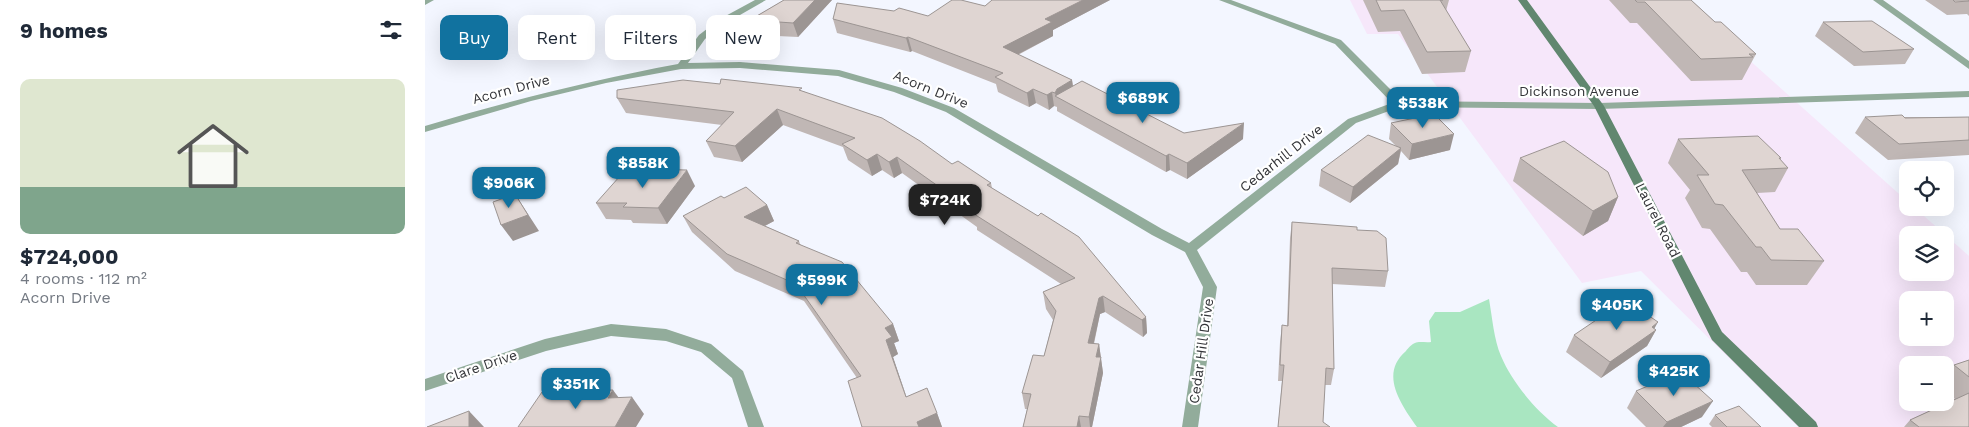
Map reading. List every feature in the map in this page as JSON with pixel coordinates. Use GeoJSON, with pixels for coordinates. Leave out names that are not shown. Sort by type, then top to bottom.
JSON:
{"type":"FeatureCollection","features":[{"type":"Feature","properties":{"kind":"main road","name":"Laurel Road"},"geometry":{"type":"LineString","coordinates":[[1522,0],[1599,106],[1717,336],[1810,427]]}},
{"type":"Feature","properties":{"kind":"street"},"geometry":{"type":"LineString","coordinates":[[425,2],[430,0]]}},
{"type":"Feature","properties":{"kind":"street"},"geometry":{"type":"LineString","coordinates":[[681,66],[702,38],[723,21],[762,0]]}},
{"type":"Feature","properties":{"kind":"street"},"geometry":{"type":"LineString","coordinates":[[1223,0],[1338,42],[1399,104]]}},
{"type":"Feature","properties":{"kind":"street"},"geometry":{"type":"LineString","coordinates":[[1877,0],[1969,66]]}},
{"type":"Feature","properties":{"kind":"street","name":"Acorn Drive"},"geometry":{"type":"LineString","coordinates":[[425,129],[528,99],[606,80],[681,66],[740,65],[839,73],[898,90],[950,110],[1157,232],[1190,249]]}},
{"type":"Feature","properties":{"kind":"street","name":"Dickinson Avenue"},"geometry":{"type":"LineString","coordinates":[[1399,104],[1599,106],[1969,94]]}},
{"type":"Feature","properties":{"kind":"street","name":"Cedarhill Drive"},"geometry":{"type":"LineString","coordinates":[[1190,249],[1352,121],[1399,104]]}},
{"type":"Feature","properties":{"kind":"street","name":"Cedar Hill Drive"},"geometry":{"type":"LineString","coordinates":[[1190,249],[1211,287],[1190,427]]}},
{"type":"Feature","properties":{"kind":"street","name":"Clare Drive"},"geometry":{"type":"LineString","coordinates":[[425,385],[545,345],[611,330],[666,335],[706,348],[738,375],[756,427]]}},
{"type":"Feature","properties":{"kind":"shaded area"},"geometry":{"type":"Polygon","coordinates":[[[1350,0],[1682,0],[1899,194],[1899,216],[1924,216],[1935,226],[1899,226],[1899,281],[1954,281],[1954,243],[1969,256],[1969,427],[1798,427],[1641,271],[1582,283],[1398,34],[1367,34],[1350,0]]]}},
{"type":"Feature","properties":{"kind":"green space"},"geometry":{"type":"Polygon","coordinates":[[[1489,299],[1497,343],[1511,376],[1525,395],[1558,427],[1417,427],[1399,399],[1395,389],[1394,369],[1398,360],[1414,344],[1418,342],[1431,342],[1429,321],[1435,312],[1460,312],[1489,299]]]}},
{"type":"Feature","properties":{"kind":"building"},"geometry":{"type":"Polygon","coordinates":[[[784,0],[815,0],[793,23],[780,22],[780,15],[758,15],[784,0]]]}},
{"type":"Feature","properties":{"kind":"building"},"geometry":{"type":"Polygon","coordinates":[[[952,0],[961,0],[985,6],[992,0],[1083,0],[1045,19],[1052,22],[1003,47],[1072,80],[1057,89],[1055,93],[1052,92],[1047,95],[1033,89],[1027,93],[995,77],[1003,73],[908,37],[833,19],[837,3],[894,11],[899,8],[928,16],[952,0]]]}},
{"type":"Feature","properties":{"kind":"building"},"geometry":{"type":"Polygon","coordinates":[[[1376,0],[1440,0],[1471,51],[1427,52],[1404,10],[1381,11],[1376,0]]]}},
{"type":"Feature","properties":{"kind":"building"},"geometry":{"type":"Polygon","coordinates":[[[1635,0],[1691,0],[1715,22],[1721,22],[1756,54],[1749,54],[1753,57],[1701,59],[1645,2],[1637,2],[1635,0]]]}},
{"type":"Feature","properties":{"kind":"building"},"geometry":{"type":"Polygon","coordinates":[[[1953,0],[1969,0],[1969,1],[1955,2],[1953,0]]]}},
{"type":"Feature","properties":{"kind":"building"},"geometry":{"type":"Polygon","coordinates":[[[1872,21],[1914,49],[1863,52],[1823,22],[1872,21]]]}},
{"type":"Feature","properties":{"kind":"building"},"geometry":{"type":"Polygon","coordinates":[[[721,79],[802,88],[799,90],[882,118],[920,141],[952,164],[958,161],[991,183],[987,185],[1038,216],[1041,213],[1079,237],[1146,317],[1142,320],[1103,296],[1099,298],[1088,343],[1099,344],[1096,357],[1101,357],[1089,417],[1079,416],[1077,427],[1023,427],[1031,394],[1022,393],[1033,355],[1044,356],[1056,311],[1043,292],[1075,278],[974,214],[976,213],[897,157],[889,162],[877,154],[867,160],[842,144],[855,138],[777,109],[735,146],[706,141],[734,112],[617,98],[617,90],[683,80],[720,84],[721,79]]]}},
{"type":"Feature","properties":{"kind":"building"},"geometry":{"type":"Polygon","coordinates":[[[1082,81],[1184,133],[1244,123],[1187,163],[1169,154],[1166,156],[1055,96],[1082,81]]]}},
{"type":"Feature","properties":{"kind":"building"},"geometry":{"type":"Polygon","coordinates":[[[1434,114],[1454,134],[1412,144],[1391,123],[1434,114]]]}},
{"type":"Feature","properties":{"kind":"building"},"geometry":{"type":"Polygon","coordinates":[[[1902,115],[1905,118],[1969,117],[1969,140],[1899,144],[1865,117],[1902,115]]]}},
{"type":"Feature","properties":{"kind":"building"},"geometry":{"type":"Polygon","coordinates":[[[1368,135],[1401,148],[1353,187],[1321,170],[1368,135]]]}},
{"type":"Feature","properties":{"kind":"building"},"geometry":{"type":"Polygon","coordinates":[[[1758,136],[1781,158],[1779,158],[1788,168],[1742,170],[1780,229],[1798,229],[1824,261],[1771,260],[1761,247],[1756,247],[1723,205],[1715,204],[1697,175],[1709,175],[1678,139],[1758,136]]]}},
{"type":"Feature","properties":{"kind":"building"},"geometry":{"type":"Polygon","coordinates":[[[1564,141],[1608,172],[1618,197],[1593,211],[1520,158],[1564,141]]]}},
{"type":"Feature","properties":{"kind":"building"},"geometry":{"type":"Polygon","coordinates":[[[647,169],[687,170],[658,208],[623,207],[627,203],[596,203],[620,176],[641,176],[647,169]]]}},
{"type":"Feature","properties":{"kind":"building"},"geometry":{"type":"Polygon","coordinates":[[[746,187],[767,205],[744,217],[799,241],[796,243],[842,262],[893,324],[885,328],[892,337],[886,340],[906,397],[927,388],[937,413],[917,422],[919,427],[862,427],[848,381],[861,376],[796,284],[727,254],[683,216],[721,196],[724,198],[746,187]]]}},
{"type":"Feature","properties":{"kind":"building"},"geometry":{"type":"Polygon","coordinates":[[[515,194],[528,215],[501,225],[493,202],[515,194]]]}},
{"type":"Feature","properties":{"kind":"building"},"geometry":{"type":"Polygon","coordinates":[[[1292,222],[1357,227],[1357,230],[1377,231],[1386,238],[1388,271],[1332,268],[1334,369],[1326,368],[1323,422],[1330,427],[1278,427],[1284,365],[1280,365],[1282,325],[1288,326],[1292,222]]]}},
{"type":"Feature","properties":{"kind":"building"},"geometry":{"type":"Polygon","coordinates":[[[1630,303],[1658,322],[1652,327],[1656,330],[1610,362],[1574,335],[1620,304],[1625,306],[1630,303]]]}},
{"type":"Feature","properties":{"kind":"building"},"geometry":{"type":"Polygon","coordinates":[[[1969,360],[1969,377],[1954,365],[1969,360]]]}},
{"type":"Feature","properties":{"kind":"building"},"geometry":{"type":"Polygon","coordinates":[[[1681,372],[1713,401],[1667,422],[1636,391],[1681,372]]]}},
{"type":"Feature","properties":{"kind":"building"},"geometry":{"type":"Polygon","coordinates":[[[613,390],[608,398],[632,397],[615,427],[518,427],[542,392],[613,390]]]}},
{"type":"Feature","properties":{"kind":"building"},"geometry":{"type":"Polygon","coordinates":[[[1969,393],[1969,427],[1919,427],[1910,420],[1930,411],[1954,411],[1954,400],[1969,393]]]}},
{"type":"Feature","properties":{"kind":"building"},"geometry":{"type":"Polygon","coordinates":[[[1739,406],[1761,427],[1727,427],[1715,415],[1739,406]]]}},
{"type":"Feature","properties":{"kind":"building"},"geometry":{"type":"Polygon","coordinates":[[[469,411],[469,427],[427,427],[469,411]]]}}]}
